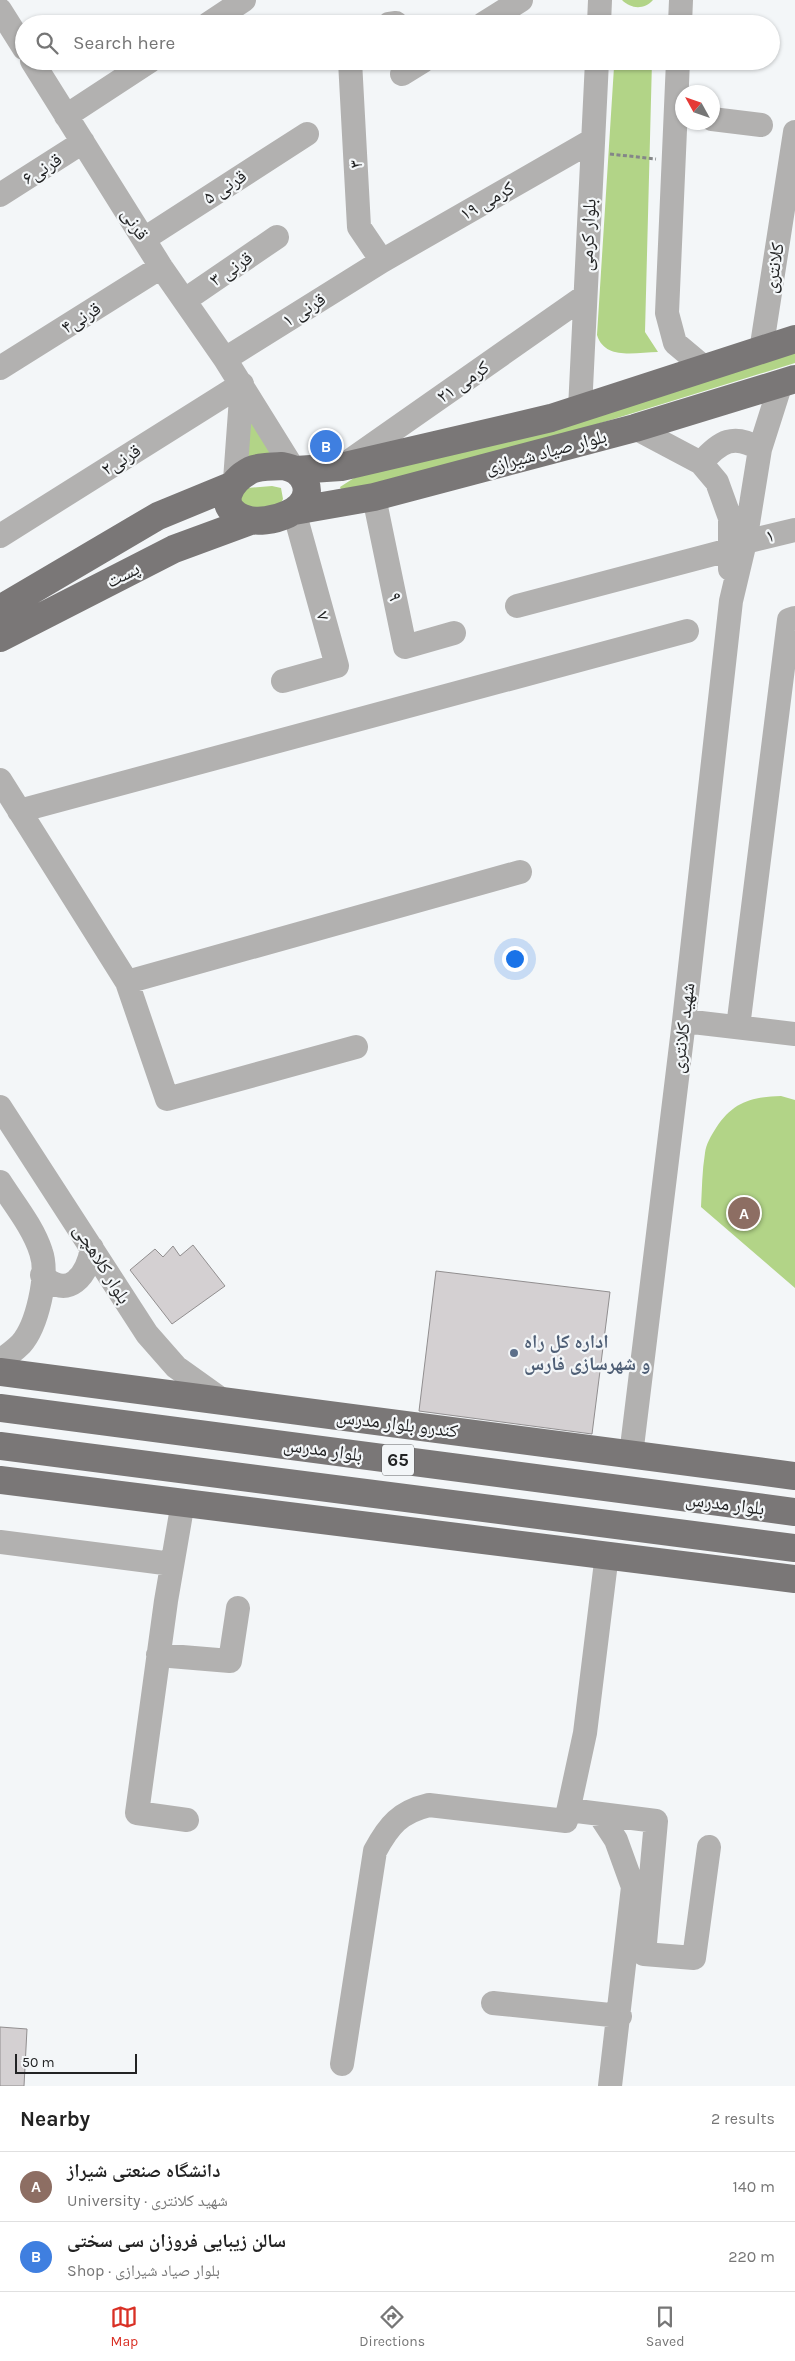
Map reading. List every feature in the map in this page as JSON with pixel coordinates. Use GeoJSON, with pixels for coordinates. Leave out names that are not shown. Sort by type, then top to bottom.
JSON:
{"type":"FeatureCollection","features":[{"type":"Feature","properties":{"kind":"main road","name":"بلوار صیاد شیرازی"},"geometry":{"type":"LineString","coordinates":[[295,469],[341,467],[580,409],[795,339]]}},
{"type":"Feature","properties":{"kind":"main road","name":"بلوار صیاد شیرازی"},"geometry":{"type":"LineString","coordinates":[[294,512],[361,499],[635,428],[788,381]]}},
{"type":"Feature","properties":{"kind":"main road"},"geometry":{"type":"LineString","coordinates":[[267,467],[295,469],[303,477],[308,489],[304,502],[294,512],[264,520],[250,521],[237,516],[228,505],[228,492],[234,483],[253,469],[267,467]]}},
{"type":"Feature","properties":{"kind":"main road"},"geometry":{"type":"LineString","coordinates":[[341,467],[335,477],[334,488],[339,497],[361,499]]}},
{"type":"Feature","properties":{"kind":"main road","name":"پست"},"geometry":{"type":"LineString","coordinates":[[0,609],[158,516],[234,483]]}},
{"type":"Feature","properties":{"kind":"main road"},"geometry":{"type":"LineString","coordinates":[[158,516],[182,520],[188,529],[186,539],[174,549]]}},
{"type":"Feature","properties":{"kind":"main road","name":"پست"},"geometry":{"type":"LineString","coordinates":[[0,638],[174,549],[250,521]]}},
{"type":"Feature","properties":{"kind":"main road","name":"کندرو بلوار مدرس"},"geometry":{"type":"LineString","coordinates":[[0,1372],[795,1476]]}},
{"type":"Feature","properties":{"kind":"main road"},"geometry":{"type":"LineString","coordinates":[[192,1398],[232,1437],[270,1408]]}},
{"type":"Feature","properties":{"kind":"main road","name":"بلوار مدرس"},"geometry":{"type":"LineString","coordinates":[[0,1408],[795,1512]]}},
{"type":"Feature","properties":{"kind":"main road","name":"بلوار مدرس"},"geometry":{"type":"LineString","coordinates":[[0,1446],[795,1548]]}},
{"type":"Feature","properties":{"kind":"main road"},"geometry":{"type":"LineString","coordinates":[[163,1467],[192,1503]]}},
{"type":"Feature","properties":{"kind":"main road"},"geometry":{"type":"LineString","coordinates":[[192,1503],[238,1476]]}},
{"type":"Feature","properties":{"kind":"main road"},"geometry":{"type":"LineString","coordinates":[[0,1480],[795,1578]]}},
{"type":"Feature","properties":{"kind":"main road"},"geometry":{"type":"LineString","coordinates":[[596,1553],[629,1526],[664,1562]]}},
{"type":"Feature","properties":{"kind":"street"},"geometry":{"type":"LineString","coordinates":[[222,15],[244,0]]}},
{"type":"Feature","properties":{"kind":"street"},"geometry":{"type":"LineString","coordinates":[[497,15],[521,0]]}},
{"type":"Feature","properties":{"kind":"street"},"geometry":{"type":"LineString","coordinates":[[599,15],[600,0]]}},
{"type":"Feature","properties":{"kind":"street"},"geometry":{"type":"LineString","coordinates":[[680,15],[681,0]]}},
{"type":"Feature","properties":{"kind":"street"},"geometry":{"type":"LineString","coordinates":[[2,16],[15,35]]}},
{"type":"Feature","properties":{"kind":"street","name":"قرنی"},"geometry":{"type":"LineString","coordinates":[[38,70],[161,267],[226,359],[295,469]]}},
{"type":"Feature","properties":{"kind":"street"},"geometry":{"type":"LineString","coordinates":[[66,116],[136,70]]}},
{"type":"Feature","properties":{"kind":"street","name":"۳"},"geometry":{"type":"LineString","coordinates":[[351,70],[360,227],[382,261]]}},
{"type":"Feature","properties":{"kind":"street"},"geometry":{"type":"LineString","coordinates":[[402,74],[408,70]]}},
{"type":"Feature","properties":{"kind":"street","name":"بلوار کرمی"},"geometry":{"type":"LineString","coordinates":[[580,409],[597,70]]}},
{"type":"Feature","properties":{"kind":"street"},"geometry":{"type":"LineString","coordinates":[[678,70],[678,85]]}},
{"type":"Feature","properties":{"kind":"street"},"geometry":{"type":"LineString","coordinates":[[724,120],[761,125]]}},
{"type":"Feature","properties":{"kind":"street"},"geometry":{"type":"LineString","coordinates":[[677,130],[674,160],[667,313],[675,343],[706,369]]}},
{"type":"Feature","properties":{"kind":"street","name":"کلانتری"},"geometry":{"type":"LineString","coordinates":[[761,351],[795,132]]}},
{"type":"Feature","properties":{"kind":"street","name":"قرنی ۵"},"geometry":{"type":"LineString","coordinates":[[144,239],[307,134]]}},
{"type":"Feature","properties":{"kind":"street","name":"قرنی۶"},"geometry":{"type":"LineString","coordinates":[[0,195],[83,142]]}},
{"type":"Feature","properties":{"kind":"street","name":"کرمی ۱۹"},"geometry":{"type":"LineString","coordinates":[[382,261],[593,146]]}},
{"type":"Feature","properties":{"kind":"street","name":"کلانتری"},"geometry":{"type":"LineString","coordinates":[[791,156],[795,209]]}},
{"type":"Feature","properties":{"kind":"street","name":"قرنی ۳"},"geometry":{"type":"LineString","coordinates":[[184,300],[277,237]]}},
{"type":"Feature","properties":{"kind":"street","name":"قرنی ۱"},"geometry":{"type":"LineString","coordinates":[[226,359],[382,261]]}},
{"type":"Feature","properties":{"kind":"street","name":"قرنی۴"},"geometry":{"type":"LineString","coordinates":[[0,368],[161,267]]}},
{"type":"Feature","properties":{"kind":"street","name":"کرمی ۲۱"},"geometry":{"type":"LineString","coordinates":[[341,467],[585,296]]}},
{"type":"Feature","properties":{"kind":"street"},"geometry":{"type":"LineString","coordinates":[[737,546],[760,449],[788,381]]}},
{"type":"Feature","properties":{"kind":"street"},"geometry":{"type":"LineString","coordinates":[[234,483],[242,384]]}},
{"type":"Feature","properties":{"kind":"street","name":"قرنی۲"},"geometry":{"type":"LineString","coordinates":[[0,536],[242,384]]}},
{"type":"Feature","properties":{"kind":"street"},"geometry":{"type":"LineString","coordinates":[[635,428],[701,462],[717,482],[730,518],[737,546]]}},
{"type":"Feature","properties":{"kind":"street"},"geometry":{"type":"LineString","coordinates":[[701,462],[712,450],[728,440],[747,441],[760,449]]}},
{"type":"Feature","properties":{"kind":"street","name":"۹"},"geometry":{"type":"LineString","coordinates":[[361,499],[405,647],[454,633]]}},
{"type":"Feature","properties":{"kind":"street","name":"۷"},"geometry":{"type":"LineString","coordinates":[[283,681],[337,666],[294,512]]}},
{"type":"Feature","properties":{"kind":"street","name":"۱"},"geometry":{"type":"LineString","coordinates":[[517,606],[795,530]]}},
{"type":"Feature","properties":{"kind":"street","name":"شهید کلانتری"},"geometry":{"type":"LineString","coordinates":[[631,1455],[684,1021],[737,546]]}},
{"type":"Feature","properties":{"kind":"street"},"geometry":{"type":"LineString","coordinates":[[738,1027],[789,620],[795,618]]}},
{"type":"Feature","properties":{"kind":"street"},"geometry":{"type":"LineString","coordinates":[[19,811],[687,631]]}},
{"type":"Feature","properties":{"kind":"street"},"geometry":{"type":"LineString","coordinates":[[0,780],[127,982],[167,1099],[356,1047]]}},
{"type":"Feature","properties":{"kind":"street"},"geometry":{"type":"LineString","coordinates":[[127,982],[520,872]]}},
{"type":"Feature","properties":{"kind":"street"},"geometry":{"type":"LineString","coordinates":[[684,1021],[795,1034]]}},
{"type":"Feature","properties":{"kind":"street","name":"بلوار کلاهچی"},"geometry":{"type":"LineString","coordinates":[[0,1107],[147,1334],[176,1367],[225,1402]]}},
{"type":"Feature","properties":{"kind":"street"},"geometry":{"type":"LineString","coordinates":[[0,1182],[28,1226],[42,1254],[39,1312],[21,1344],[0,1361]]}},
{"type":"Feature","properties":{"kind":"street"},"geometry":{"type":"LineString","coordinates":[[42,1275],[51,1283],[62,1287],[74,1283],[83,1274],[90,1262],[92,1248]]}},
{"type":"Feature","properties":{"kind":"street"},"geometry":{"type":"LineString","coordinates":[[186,1820],[137,1813],[172,1564],[192,1503]]}},
{"type":"Feature","properties":{"kind":"street"},"geometry":{"type":"LineString","coordinates":[[0,1542],[172,1564]]}},
{"type":"Feature","properties":{"kind":"street"},"geometry":{"type":"LineString","coordinates":[[342,2064],[375,1851],[382,1837],[394,1823],[410,1810],[429,1805],[566,1821],[585,1733],[596,1553]]}},
{"type":"Feature","properties":{"kind":"street"},"geometry":{"type":"LineString","coordinates":[[158,1655],[230,1661],[238,1608]]}},
{"type":"Feature","properties":{"kind":"street"},"geometry":{"type":"LineString","coordinates":[[568,1810],[656,1821],[644,1954],[694,1958],[709,1847]]}},
{"type":"Feature","properties":{"kind":"street"},"geometry":{"type":"LineString","coordinates":[[599,1814],[616,1840],[633,1887],[620,2016],[610,2086]]}},
{"type":"Feature","properties":{"kind":"street"},"geometry":{"type":"LineString","coordinates":[[493,2003],[620,2016]]}},
{"type":"Feature","properties":{"kind":"path"},"geometry":{"type":"LineString","coordinates":[[593,146],[674,160]]}},
{"type":"Feature","properties":{"kind":"green space"},"geometry":{"type":"Polygon","coordinates":[[[622,0],[653,0],[642,7],[633,7],[622,0]]]}},
{"type":"Feature","properties":{"kind":"green space"},"geometry":{"type":"Polygon","coordinates":[[[614,70],[652,70],[645,332],[658,352],[614,352],[607,349],[601,343],[597,335],[614,70]]]}},
{"type":"Feature","properties":{"kind":"green space"},"geometry":{"type":"Polygon","coordinates":[[[795,349],[795,363],[462,466],[343,495],[340,487],[354,478],[546,428],[795,349]]]}},
{"type":"Feature","properties":{"kind":"green space"},"geometry":{"type":"Polygon","coordinates":[[[248,400],[274,458],[246,461],[248,400]]]}},
{"type":"Feature","properties":{"kind":"green space"},"geometry":{"type":"Polygon","coordinates":[[[272,486],[281,488],[283,499],[280,505],[242,515],[238,493],[247,488],[272,486]]]}},
{"type":"Feature","properties":{"kind":"green space"},"geometry":{"type":"Polygon","coordinates":[[[781,1096],[795,1100],[795,1288],[701,1207],[706,1150],[709,1140],[722,1119],[729,1112],[744,1103],[761,1098],[781,1096]]]}},
{"type":"Feature","properties":{"kind":"building"},"geometry":{"type":"Polygon","coordinates":[[[193,1245],[225,1286],[172,1324],[130,1270],[155,1249],[163,1257],[173,1246],[180,1256],[193,1245]]]}},
{"type":"Feature","properties":{"kind":"building","name":"اداره کل راه و شهرسازی فارس"},"geometry":{"type":"Polygon","coordinates":[[[436,1271],[610,1292],[592,1434],[419,1411],[436,1271]]]}},
{"type":"Feature","properties":{"kind":"building"},"geometry":{"type":"Polygon","coordinates":[[[0,2027],[27,2029],[24,2086],[0,2086],[0,2027]]]}},
{"type":"Feature","properties":{"kind":"place","name":"سالن زیبایی فروزان سی سختی"},"geometry":{"type":"Point","coordinates":[326,446]}},
{"type":"Feature","properties":{"kind":"place","name":"دانشگاه صنعتی شیراز"},"geometry":{"type":"Point","coordinates":[744,1213]}},
{"type":"Feature","properties":{"kind":"place","name":"اداره کل راه و شهرسازی فارس"},"geometry":{"type":"Point","coordinates":[514,1353]}}]}
